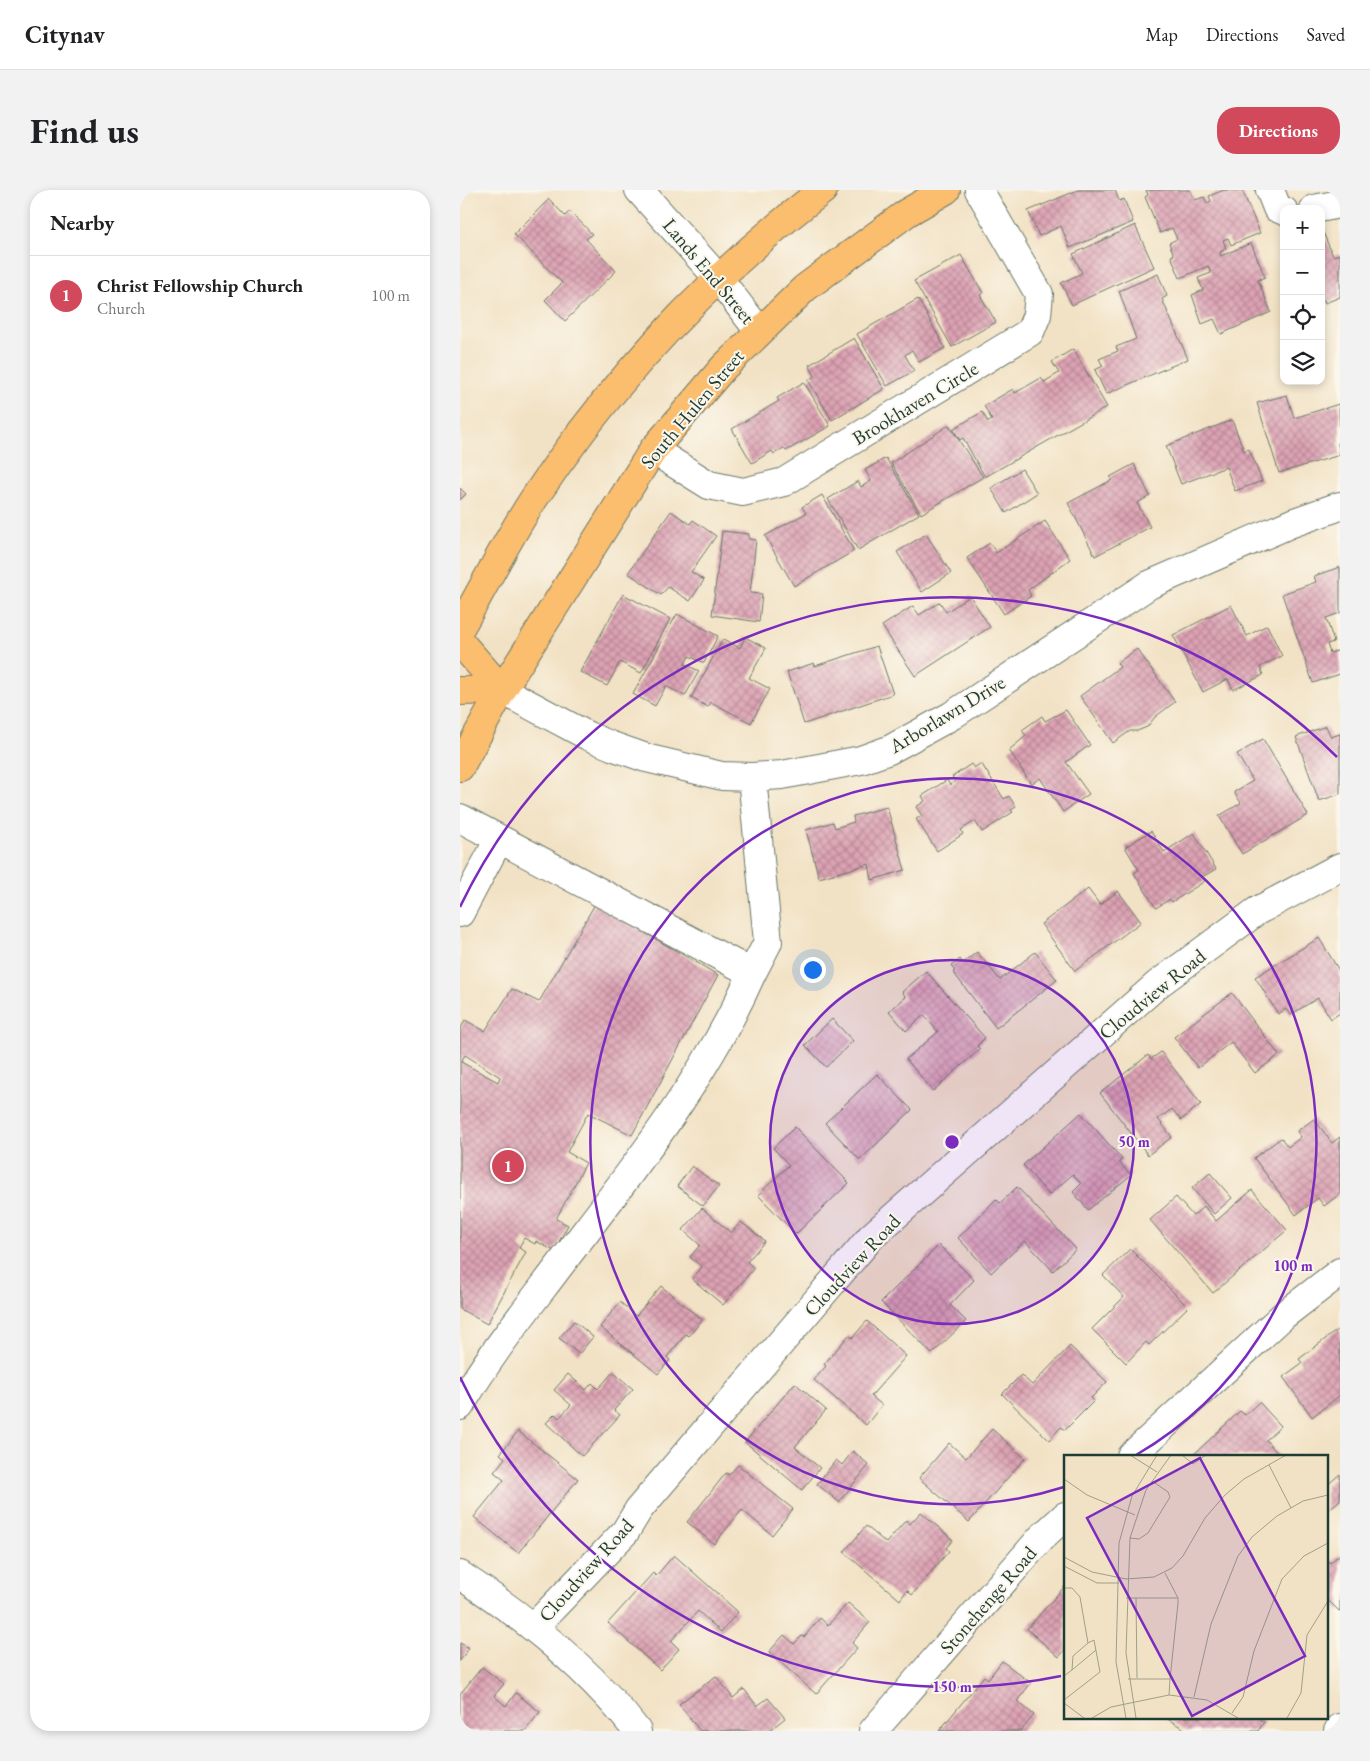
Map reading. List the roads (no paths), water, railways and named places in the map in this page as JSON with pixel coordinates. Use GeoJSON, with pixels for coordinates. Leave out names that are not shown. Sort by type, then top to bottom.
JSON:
{"type":"FeatureCollection","features":[{"type":"Feature","properties":{"kind":"main road"},"geometry":{"type":"LineString","coordinates":[[460,628],[534,499],[571,444],[637,363],[673,323],[719,279],[768,234],[823,190]]}},
{"type":"Feature","properties":{"kind":"main road","name":"South Hulen Street"},"geometry":{"type":"LineString","coordinates":[[460,767],[502,690],[653,450],[723,368],[759,330],[805,288],[908,212],[946,190]]}},
{"type":"Feature","properties":{"kind":"main road","name":"Arborlawn Drive"},"geometry":{"type":"LineString","coordinates":[[460,642],[502,690]]}},
{"type":"Feature","properties":{"kind":"main road","name":"Arborlawn Drive"},"geometry":{"type":"LineString","coordinates":[[460,691],[502,690]]}},
{"type":"Feature","properties":{"kind":"street","name":"Lands End Street"},"geometry":{"type":"LineString","coordinates":[[639,190],[719,279],[759,330]]}},
{"type":"Feature","properties":{"kind":"street","name":"Brookhaven Circle"},"geometry":{"type":"LineString","coordinates":[[653,450],[709,485],[743,492],[784,482],[1030,332],[1037,315],[1040,294],[979,190]]}},
{"type":"Feature","properties":{"kind":"street"},"geometry":{"type":"LineString","coordinates":[[1270,190],[1277,208],[1280,209]]}},
{"type":"Feature","properties":{"kind":"street"},"geometry":{"type":"LineString","coordinates":[[1325,207],[1340,204]]}},
{"type":"Feature","properties":{"kind":"street","name":"Arborlawn Drive"},"geometry":{"type":"LineString","coordinates":[[502,690],[588,736],[637,755],[722,776],[752,778],[812,770],[861,760],[889,750],[951,716],[1149,585],[1248,541],[1340,506]]}},
{"type":"Feature","properties":{"kind":"street"},"geometry":{"type":"LineString","coordinates":[[460,1406],[484,1365],[674,1112],[740,1003],[752,973],[768,942],[752,778]]}},
{"type":"Feature","properties":{"kind":"street"},"geometry":{"type":"LineString","coordinates":[[460,818],[752,973]]}},
{"type":"Feature","properties":{"kind":"street"},"geometry":{"type":"LineString","coordinates":[[460,913],[499,839]]}},
{"type":"Feature","properties":{"kind":"street","name":"Cloudview Road"},"geometry":{"type":"LineString","coordinates":[[534,1627],[625,1532],[639,1509],[872,1238],[1158,984],[1257,910],[1340,867]]}},
{"type":"Feature","properties":{"kind":"street"},"geometry":{"type":"LineString","coordinates":[[1132,1455],[1284,1315],[1340,1272]]}},
{"type":"Feature","properties":{"kind":"street","name":"Stonehenge Road"},"geometry":{"type":"LineString","coordinates":[[873,1731],[1041,1538],[1064,1517]]}},
{"type":"Feature","properties":{"kind":"street"},"geometry":{"type":"LineString","coordinates":[[460,1575],[534,1627],[602,1688],[637,1731]]}},
{"type":"Feature","properties":{"kind":"place","name":"Christ Fellowship Church"},"geometry":{"type":"Point","coordinates":[508,1166]}}]}
